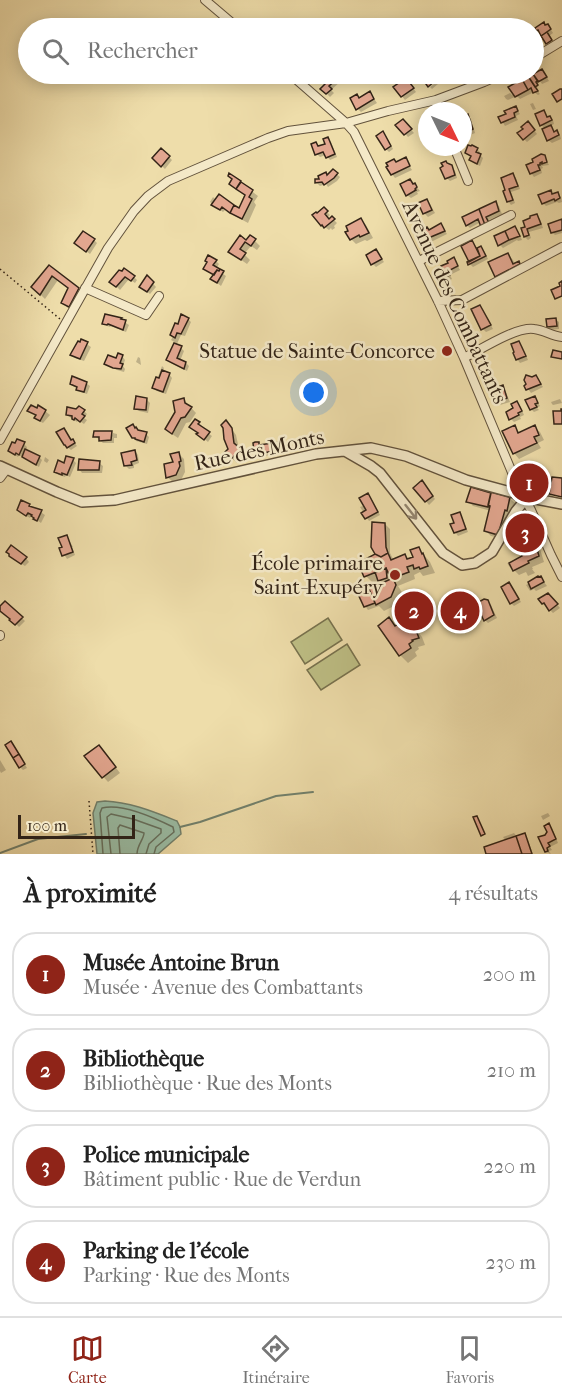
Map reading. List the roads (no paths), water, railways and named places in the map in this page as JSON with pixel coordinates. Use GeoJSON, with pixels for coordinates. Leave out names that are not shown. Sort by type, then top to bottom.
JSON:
{"type":"FeatureCollection","features":[{"type":"Feature","properties":{"kind":"street"},"geometry":{"type":"LineString","coordinates":[[205,0],[226,18]]}},
{"type":"Feature","properties":{"kind":"street"},"geometry":{"type":"LineString","coordinates":[[544,52],[562,41]]}},
{"type":"Feature","properties":{"kind":"street","name":"Avenue des Combattants"},"geometry":{"type":"LineString","coordinates":[[301,84],[354,132],[419,261],[464,358],[525,500],[562,576]]}},
{"type":"Feature","properties":{"kind":"street"},"geometry":{"type":"LineString","coordinates":[[0,440],[108,248],[148,195],[168,181],[288,131],[346,123],[436,100],[479,84]]}},
{"type":"Feature","properties":{"kind":"street"},"geometry":{"type":"LineString","coordinates":[[458,156],[468,181]]}},
{"type":"Feature","properties":{"kind":"street"},"geometry":{"type":"LineString","coordinates":[[419,261],[511,215]]}},
{"type":"Feature","properties":{"kind":"street"},"geometry":{"type":"LineString","coordinates":[[438,302],[462,300],[562,247]]}},
{"type":"Feature","properties":{"kind":"street"},"geometry":{"type":"LineString","coordinates":[[85,288],[146,315],[159,296]]}},
{"type":"Feature","properties":{"kind":"street"},"geometry":{"type":"LineString","coordinates":[[464,358],[522,329],[536,329],[562,337]]}},
{"type":"Feature","properties":{"kind":"street"},"geometry":{"type":"LineString","coordinates":[[345,451],[371,448],[406,456],[466,480],[514,493],[525,500],[536,499],[562,504]]}},
{"type":"Feature","properties":{"kind":"street"},"geometry":{"type":"LineString","coordinates":[[374,467],[373,458],[379,450]]}},
{"type":"Feature","properties":{"kind":"street","name":"Rue des Monts"},"geometry":{"type":"LineString","coordinates":[[2,471],[82,502],[115,500],[316,454],[345,451],[374,467],[444,553],[462,565],[475,563],[492,552],[525,500]]}},
{"type":"Feature","properties":{"kind":"water"},"geometry":{"type":"Polygon","coordinates":[[[97,802],[133,805],[177,821],[181,834],[158,854],[97,854],[93,813],[97,802]]]}},
{"type":"Feature","properties":{"kind":"waterway"},"geometry":{"type":"LineString","coordinates":[[180,827],[276,796],[313,792]]}},
{"type":"Feature","properties":{"kind":"waterway"},"geometry":{"type":"LineString","coordinates":[[0,853],[38,839],[86,834]]}},
{"type":"Feature","properties":{"kind":"place","name":"Statue de Sainte-Concorce"},"geometry":{"type":"Point","coordinates":[447,351]}},
{"type":"Feature","properties":{"kind":"place","name":"Musée Antoine Brun"},"geometry":{"type":"Point","coordinates":[529,483]}},
{"type":"Feature","properties":{"kind":"place","name":"Police municipale"},"geometry":{"type":"Point","coordinates":[525,533]}},
{"type":"Feature","properties":{"kind":"place","name":"École primaire Saint-Exupéry"},"geometry":{"type":"Point","coordinates":[395,575]}},
{"type":"Feature","properties":{"kind":"place","name":"Bibliothèque"},"geometry":{"type":"Point","coordinates":[414,611]}},
{"type":"Feature","properties":{"kind":"place","name":"Parking de l'école"},"geometry":{"type":"Point","coordinates":[460,611]}}]}
